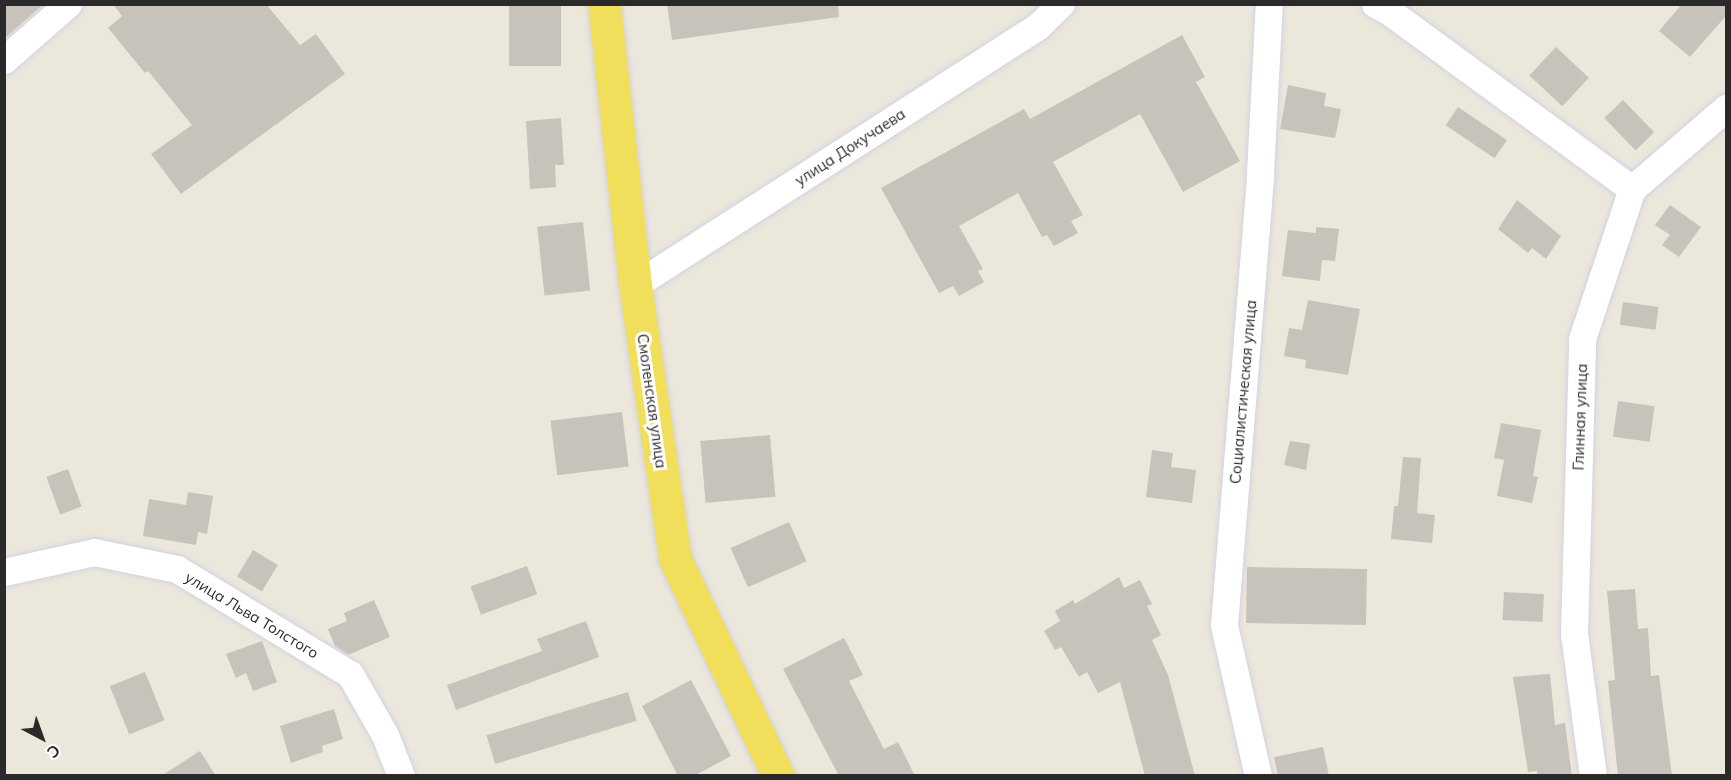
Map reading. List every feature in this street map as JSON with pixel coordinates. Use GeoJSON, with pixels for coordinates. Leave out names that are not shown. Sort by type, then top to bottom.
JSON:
{"type":"FeatureCollection","features":[{"type":"Feature","properties":{"kind":"main road","name":"Смоленская улица"},"geometry":{"type":"LineString","coordinates":[[604,4],[635,285],[675,559],[778,776]]}},
{"type":"Feature","properties":{"kind":"street"},"geometry":{"type":"LineString","coordinates":[[4,60],[68,4]]}},
{"type":"Feature","properties":{"kind":"street","name":"улица Докучаева"},"geometry":{"type":"LineString","coordinates":[[635,285],[1038,27],[1061,4]]}},
{"type":"Feature","properties":{"kind":"street","name":"Социалистическая улица"},"geometry":{"type":"LineString","coordinates":[[1258,776],[1224,625],[1260,174],[1269,4]]}},
{"type":"Feature","properties":{"kind":"street"},"geometry":{"type":"LineString","coordinates":[[1375,4],[1390,12],[1632,189],[1726,108]]}},
{"type":"Feature","properties":{"kind":"street","name":"Глинная улица"},"geometry":{"type":"LineString","coordinates":[[1593,776],[1574,634],[1582,339],[1632,189]]}},
{"type":"Feature","properties":{"kind":"street","name":"улица Льва Толстого"},"geometry":{"type":"LineString","coordinates":[[4,572],[94,552],[177,569],[350,674],[385,735],[401,776]]}},
{"type":"Feature","properties":{"kind":"building"},"geometry":{"type":"Polygon","coordinates":[[[4,4],[44,4],[4,39],[4,4]]]}},
{"type":"Feature","properties":{"kind":"building"},"geometry":{"type":"Polygon","coordinates":[[[113,4],[266,4],[300,45],[316,34],[345,74],[181,194],[151,154],[192,125],[148,71],[145,73],[108,28],[122,16],[113,4]]]}},
{"type":"Feature","properties":{"kind":"building"},"geometry":{"type":"Polygon","coordinates":[[[509,4],[561,4],[561,66],[509,66],[509,4]]]}},
{"type":"Feature","properties":{"kind":"building"},"geometry":{"type":"Polygon","coordinates":[[[667,4],[838,4],[839,17],[672,40],[667,4]]]}},
{"type":"Feature","properties":{"kind":"building"},"geometry":{"type":"Polygon","coordinates":[[[1682,4],[1726,4],[1726,16],[1690,57],[1659,31],[1682,4]]]}},
{"type":"Feature","properties":{"kind":"building"},"geometry":{"type":"Polygon","coordinates":[[[1182,35],[1205,77],[1196,82],[1240,161],[1183,192],[1140,114],[1053,162],[1083,215],[1071,221],[1078,233],[1054,246],[1047,235],[1042,237],[1018,193],[959,226],[983,269],[978,271],[984,282],[959,296],[953,286],[939,293],[881,188],[1024,109],[1030,119],[1182,35]]]}},
{"type":"Feature","properties":{"kind":"building"},"geometry":{"type":"Polygon","coordinates":[[[1556,47],[1589,78],[1562,106],[1529,76],[1556,47]]]}},
{"type":"Feature","properties":{"kind":"building"},"geometry":{"type":"Polygon","coordinates":[[[1288,85],[1326,93],[1324,106],[1341,109],[1335,138],[1280,129],[1288,85]]]}},
{"type":"Feature","properties":{"kind":"building"},"geometry":{"type":"Polygon","coordinates":[[[1623,100],[1654,132],[1636,150],[1604,118],[1623,100]]]}},
{"type":"Feature","properties":{"kind":"building"},"geometry":{"type":"Polygon","coordinates":[[[1458,107],[1507,140],[1495,158],[1446,125],[1458,107]]]}},
{"type":"Feature","properties":{"kind":"building"},"geometry":{"type":"Polygon","coordinates":[[[561,118],[564,165],[555,165],[556,187],[530,189],[526,121],[561,118]]]}},
{"type":"Feature","properties":{"kind":"building"},"geometry":{"type":"Polygon","coordinates":[[[1517,200],[1561,236],[1546,259],[1532,248],[1528,253],[1498,229],[1517,200]]]}},
{"type":"Feature","properties":{"kind":"building"},"geometry":{"type":"Polygon","coordinates":[[[1670,205],[1701,227],[1679,257],[1662,245],[1670,235],[1655,225],[1670,205]]]}},
{"type":"Feature","properties":{"kind":"building"},"geometry":{"type":"Polygon","coordinates":[[[583,222],[590,291],[544,295],[537,227],[583,222]]]}},
{"type":"Feature","properties":{"kind":"building"},"geometry":{"type":"Polygon","coordinates":[[[1316,227],[1339,229],[1335,261],[1322,260],[1320,281],[1282,276],[1288,230],[1316,233],[1316,227]]]}},
{"type":"Feature","properties":{"kind":"building"},"geometry":{"type":"Polygon","coordinates":[[[1308,300],[1360,309],[1348,375],[1305,368],[1306,360],[1284,356],[1289,328],[1302,330],[1308,300]]]}},
{"type":"Feature","properties":{"kind":"building"},"geometry":{"type":"Polygon","coordinates":[[[1623,302],[1659,307],[1655,330],[1620,325],[1623,302]]]}},
{"type":"Feature","properties":{"kind":"building"},"geometry":{"type":"Polygon","coordinates":[[[1618,401],[1655,406],[1650,442],[1613,437],[1618,401]]]}},
{"type":"Feature","properties":{"kind":"building"},"geometry":{"type":"Polygon","coordinates":[[[622,412],[629,467],[557,475],[551,421],[622,412]]]}},
{"type":"Feature","properties":{"kind":"building"},"geometry":{"type":"Polygon","coordinates":[[[1501,423],[1541,430],[1533,476],[1538,477],[1532,503],[1497,496],[1504,460],[1494,458],[1501,423]]]}},
{"type":"Feature","properties":{"kind":"building"},"geometry":{"type":"Polygon","coordinates":[[[770,435],[775,497],[706,503],[700,441],[770,435]]]}},
{"type":"Feature","properties":{"kind":"building"},"geometry":{"type":"Polygon","coordinates":[[[1290,441],[1310,444],[1306,470],[1284,465],[1290,441]]]}},
{"type":"Feature","properties":{"kind":"building"},"geometry":{"type":"Polygon","coordinates":[[[1152,450],[1173,453],[1171,467],[1196,470],[1192,503],[1146,497],[1152,450]]]}},
{"type":"Feature","properties":{"kind":"building"},"geometry":{"type":"Polygon","coordinates":[[[1403,457],[1421,458],[1417,513],[1435,515],[1432,543],[1391,539],[1394,506],[1398,506],[1403,457]]]}},
{"type":"Feature","properties":{"kind":"building"},"geometry":{"type":"Polygon","coordinates":[[[68,469],[82,507],[60,514],[46,477],[68,469]]]}},
{"type":"Feature","properties":{"kind":"building"},"geometry":{"type":"Polygon","coordinates":[[[188,492],[213,496],[207,534],[198,532],[196,545],[143,536],[149,499],[186,505],[188,492]]]}},
{"type":"Feature","properties":{"kind":"building"},"geometry":{"type":"Polygon","coordinates":[[[789,522],[806,561],[748,587],[731,548],[789,522]]]}},
{"type":"Feature","properties":{"kind":"building"},"geometry":{"type":"Polygon","coordinates":[[[253,550],[278,565],[262,592],[237,577],[253,550]]]}},
{"type":"Feature","properties":{"kind":"building"},"geometry":{"type":"Polygon","coordinates":[[[527,566],[537,594],[481,615],[471,587],[527,566]]]}},
{"type":"Feature","properties":{"kind":"building"},"geometry":{"type":"Polygon","coordinates":[[[1247,567],[1367,569],[1366,625],[1246,623],[1247,567]]]}},
{"type":"Feature","properties":{"kind":"building"},"geometry":{"type":"Polygon","coordinates":[[[1119,577],[1124,588],[1140,580],[1152,604],[1147,606],[1161,635],[1152,640],[1168,675],[1195,776],[1145,776],[1120,682],[1098,693],[1087,672],[1079,677],[1061,647],[1055,650],[1044,631],[1060,621],[1055,611],[1073,600],[1075,604],[1119,577]]]}},
{"type":"Feature","properties":{"kind":"building"},"geometry":{"type":"Polygon","coordinates":[[[1635,589],[1638,629],[1648,628],[1651,676],[1659,675],[1672,776],[1618,776],[1608,681],[1615,680],[1607,591],[1635,589]]]}},
{"type":"Feature","properties":{"kind":"building"},"geometry":{"type":"Polygon","coordinates":[[[1504,592],[1544,594],[1542,622],[1503,620],[1504,592]]]}},
{"type":"Feature","properties":{"kind":"building"},"geometry":{"type":"Polygon","coordinates":[[[374,600],[390,637],[348,655],[335,646],[328,629],[347,621],[344,613],[374,600]]]}},
{"type":"Feature","properties":{"kind":"building"},"geometry":{"type":"Polygon","coordinates":[[[586,621],[599,657],[456,710],[447,685],[542,651],[537,639],[586,621]]]}},
{"type":"Feature","properties":{"kind":"building"},"geometry":{"type":"Polygon","coordinates":[[[844,638],[863,675],[849,681],[884,749],[898,742],[915,776],[839,776],[783,669],[844,638]]]}},
{"type":"Feature","properties":{"kind":"building"},"geometry":{"type":"Polygon","coordinates":[[[262,641],[277,682],[253,691],[246,673],[236,678],[226,654],[262,641]]]}},
{"type":"Feature","properties":{"kind":"building"},"geometry":{"type":"Polygon","coordinates":[[[145,672],[164,720],[129,734],[110,686],[145,672]]]}},
{"type":"Feature","properties":{"kind":"building"},"geometry":{"type":"Polygon","coordinates":[[[1550,674],[1555,725],[1565,723],[1572,776],[1537,776],[1537,771],[1528,772],[1513,677],[1550,674]]]}},
{"type":"Feature","properties":{"kind":"building"},"geometry":{"type":"Polygon","coordinates":[[[691,680],[731,756],[694,776],[678,776],[642,706],[691,680]]]}},
{"type":"Feature","properties":{"kind":"building"},"geometry":{"type":"Polygon","coordinates":[[[628,692],[637,721],[495,764],[486,735],[628,692]]]}},
{"type":"Feature","properties":{"kind":"building"},"geometry":{"type":"Polygon","coordinates":[[[334,709],[343,739],[322,746],[323,752],[291,763],[280,726],[334,709]]]}},
{"type":"Feature","properties":{"kind":"building"},"geometry":{"type":"Polygon","coordinates":[[[1323,747],[1329,776],[1278,776],[1274,757],[1323,747]]]}},
{"type":"Feature","properties":{"kind":"building"},"geometry":{"type":"Polygon","coordinates":[[[200,751],[216,776],[161,776],[200,751]]]}}]}
